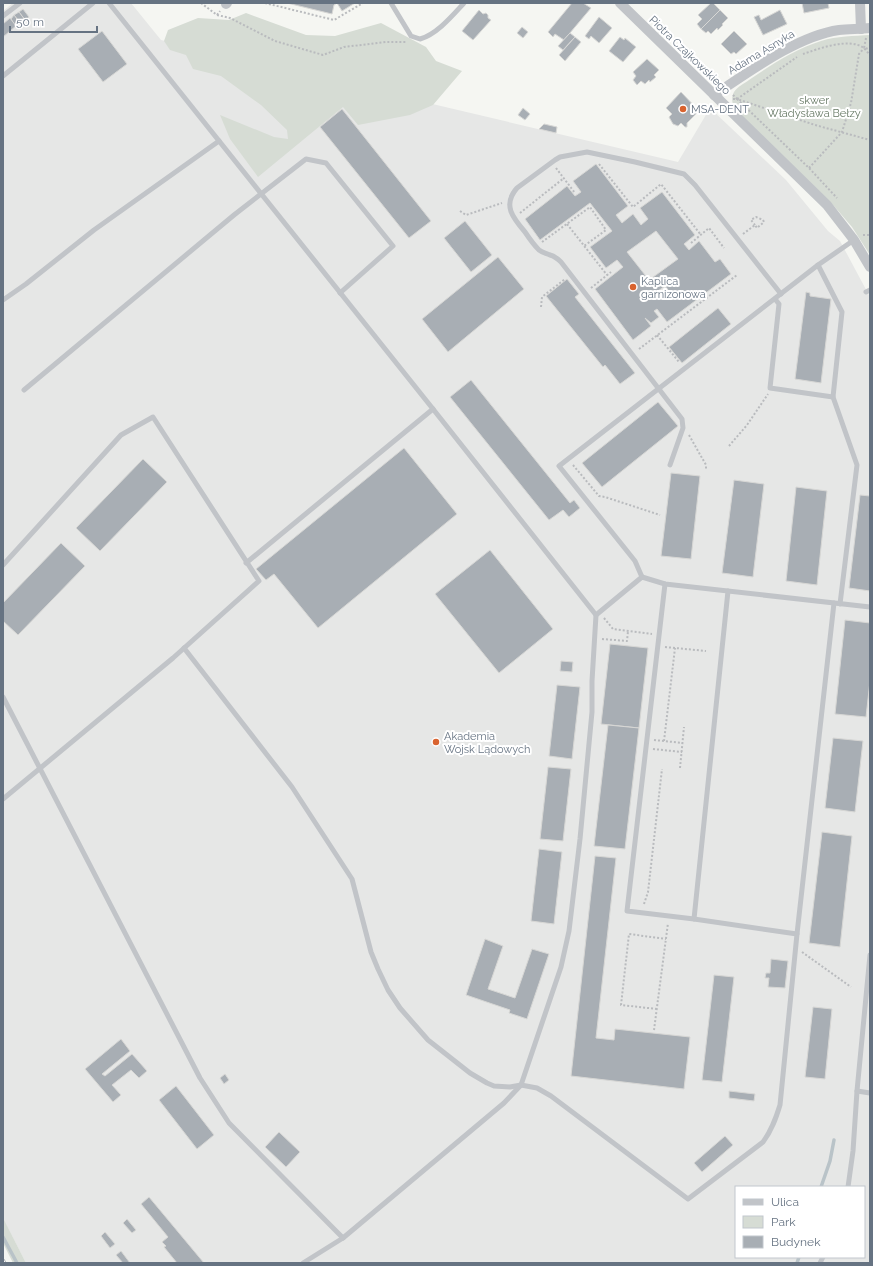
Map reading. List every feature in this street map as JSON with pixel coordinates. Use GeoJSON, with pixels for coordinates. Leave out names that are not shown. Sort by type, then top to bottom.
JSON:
{"type":"FeatureCollection","features":[{"type":"Feature","properties":{"kind":"street","name":"Piotra Czajkowskiego"},"geometry":{"type":"LineString","coordinates":[[620,3],[858,237],[870,266]]}},
{"type":"Feature","properties":{"kind":"street"},"geometry":{"type":"LineString","coordinates":[[860,3],[866,28]]}},
{"type":"Feature","properties":{"kind":"street","name":"Adama Asnyka"},"geometry":{"type":"LineString","coordinates":[[714,95],[790,47],[807,39],[838,30],[866,28]]}},
{"type":"Feature","properties":{"kind":"lane"},"geometry":{"type":"LineString","coordinates":[[3,16],[20,3]]}},
{"type":"Feature","properties":{"kind":"lane"},"geometry":{"type":"LineString","coordinates":[[3,76],[93,3]]}},
{"type":"Feature","properties":{"kind":"lane"},"geometry":{"type":"LineString","coordinates":[[109,3],[596,615],[592,681],[592,712],[580,839],[569,931],[561,967],[521,1085],[504,1103],[343,1238],[302,1263]]}},
{"type":"Feature","properties":{"kind":"lane"},"geometry":{"type":"LineString","coordinates":[[391,3],[411,36],[420,39],[427,37],[464,3]]}},
{"type":"Feature","properties":{"kind":"lane"},"geometry":{"type":"LineString","coordinates":[[3,300],[26,284],[94,230],[219,141]]}},
{"type":"Feature","properties":{"kind":"lane"},"geometry":{"type":"LineString","coordinates":[[670,465],[683,428],[682,419],[561,262],[550,254],[544,253],[536,247],[517,222],[512,214],[509,204],[512,194],[516,188],[554,160],[576,153],[587,152],[684,174],[695,185],[781,294]]}},
{"type":"Feature","properties":{"kind":"lane"},"geometry":{"type":"LineString","coordinates":[[24,390],[234,215],[306,159],[326,163],[393,246],[340,293]]}},
{"type":"Feature","properties":{"kind":"lane"},"geometry":{"type":"LineString","coordinates":[[858,237],[818,265],[559,466],[635,561],[642,577],[665,584],[870,607]]}},
{"type":"Feature","properties":{"kind":"lane"},"geometry":{"type":"LineString","coordinates":[[818,265],[842,312],[833,397],[857,465],[840,604]]}},
{"type":"Feature","properties":{"kind":"lane"},"geometry":{"type":"LineString","coordinates":[[775,299],[779,304],[770,388],[833,397]]}},
{"type":"Feature","properties":{"kind":"lane"},"geometry":{"type":"LineString","coordinates":[[246,563],[433,409]]}},
{"type":"Feature","properties":{"kind":"lane"},"geometry":{"type":"LineString","coordinates":[[3,565],[121,435],[153,417],[258,581],[184,648],[3,799]]}},
{"type":"Feature","properties":{"kind":"lane"},"geometry":{"type":"LineString","coordinates":[[596,615],[642,577]]}},
{"type":"Feature","properties":{"kind":"lane"},"geometry":{"type":"LineString","coordinates":[[665,584],[627,911],[797,934]]}},
{"type":"Feature","properties":{"kind":"lane"},"geometry":{"type":"LineString","coordinates":[[694,919],[728,591]]}},
{"type":"Feature","properties":{"kind":"lane"},"geometry":{"type":"LineString","coordinates":[[184,648],[292,787],[352,879],[371,952],[385,983],[400,1008],[428,1040],[470,1074],[494,1086],[510,1087],[521,1085],[537,1088],[551,1096],[688,1199],[763,1142],[772,1128],[780,1105],[795,952],[834,603]]}},
{"type":"Feature","properties":{"kind":"lane"},"geometry":{"type":"LineString","coordinates":[[3,697],[200,1078],[229,1123],[343,1238]]}},
{"type":"Feature","properties":{"kind":"lane"},"geometry":{"type":"LineString","coordinates":[[848,1186],[853,1151],[870,955]]}},
{"type":"Feature","properties":{"kind":"lane"},"geometry":{"type":"LineString","coordinates":[[857,1091],[870,1093]]}},
{"type":"Feature","properties":{"kind":"path"},"geometry":{"type":"LineString","coordinates":[[201,3],[217,15],[230,18],[275,41],[323,55],[344,47],[386,42],[413,43],[420,39]]}},
{"type":"Feature","properties":{"kind":"path"},"geometry":{"type":"LineString","coordinates":[[265,3],[334,20],[363,3]]}},
{"type":"Feature","properties":{"kind":"path"},"geometry":{"type":"LineString","coordinates":[[217,15],[226,4]]}},
{"type":"Feature","properties":{"kind":"path"},"geometry":{"type":"LineString","coordinates":[[808,168],[842,132],[851,103],[859,54],[864,48],[866,28]]}},
{"type":"Feature","properties":{"kind":"path"},"geometry":{"type":"LineString","coordinates":[[737,99],[798,56],[819,48],[853,44],[870,49]]}},
{"type":"Feature","properties":{"kind":"path"},"geometry":{"type":"LineString","coordinates":[[864,48],[870,55]]}},
{"type":"Feature","properties":{"kind":"path"},"geometry":{"type":"LineString","coordinates":[[733,95],[808,168],[838,200]]}},
{"type":"Feature","properties":{"kind":"path"},"geometry":{"type":"LineString","coordinates":[[737,99],[816,125],[870,140]]}},
{"type":"Feature","properties":{"kind":"path"},"geometry":{"type":"LineString","coordinates":[[596,154],[595,158],[633,207],[661,184],[701,235]]}},
{"type":"Feature","properties":{"kind":"path"},"geometry":{"type":"LineString","coordinates":[[555,167],[574,193]]}},
{"type":"Feature","properties":{"kind":"path"},"geometry":{"type":"LineString","coordinates":[[519,214],[564,178]]}},
{"type":"Feature","properties":{"kind":"path"},"geometry":{"type":"LineString","coordinates":[[460,211],[466,215],[500,203],[509,204]]}},
{"type":"Feature","properties":{"kind":"path"},"geometry":{"type":"LineString","coordinates":[[536,247],[590,207],[606,230],[584,246]]}},
{"type":"Feature","properties":{"kind":"path"},"geometry":{"type":"LineString","coordinates":[[737,238],[755,226],[757,228],[764,222],[763,220],[756,217],[751,220],[755,226]]}},
{"type":"Feature","properties":{"kind":"path"},"geometry":{"type":"LineString","coordinates":[[567,224],[606,275]]}},
{"type":"Feature","properties":{"kind":"path"},"geometry":{"type":"LineString","coordinates":[[691,243],[709,228],[724,248]]}},
{"type":"Feature","properties":{"kind":"path"},"geometry":{"type":"LineString","coordinates":[[858,237],[870,236]]}},
{"type":"Feature","properties":{"kind":"path"},"geometry":{"type":"LineString","coordinates":[[594,286],[610,272]]}},
{"type":"Feature","properties":{"kind":"path"},"geometry":{"type":"LineString","coordinates":[[541,307],[542,298],[571,274]]}},
{"type":"Feature","properties":{"kind":"path"},"geometry":{"type":"LineString","coordinates":[[632,354],[737,275]]}},
{"type":"Feature","properties":{"kind":"path"},"geometry":{"type":"LineString","coordinates":[[657,335],[684,368]]}},
{"type":"Feature","properties":{"kind":"path"},"geometry":{"type":"LineString","coordinates":[[729,446],[732,445],[759,409],[770,388]]}},
{"type":"Feature","properties":{"kind":"path"},"geometry":{"type":"LineString","coordinates":[[683,428],[706,466],[706,469]]}},
{"type":"Feature","properties":{"kind":"path"},"geometry":{"type":"LineString","coordinates":[[568,458],[599,496],[660,515]]}},
{"type":"Feature","properties":{"kind":"path"},"geometry":{"type":"LineString","coordinates":[[596,615],[604,618],[613,629],[659,635]]}},
{"type":"Feature","properties":{"kind":"path"},"geometry":{"type":"LineString","coordinates":[[594,638],[627,641],[628,631]]}},
{"type":"Feature","properties":{"kind":"path"},"geometry":{"type":"LineString","coordinates":[[658,647],[706,652]]}},
{"type":"Feature","properties":{"kind":"path"},"geometry":{"type":"LineString","coordinates":[[664,741],[675,648]]}},
{"type":"Feature","properties":{"kind":"path"},"geometry":{"type":"LineString","coordinates":[[680,768],[684,727]]}},
{"type":"Feature","properties":{"kind":"path"},"geometry":{"type":"LineString","coordinates":[[647,739],[682,742]]}},
{"type":"Feature","properties":{"kind":"path"},"geometry":{"type":"LineString","coordinates":[[646,749],[682,752]]}},
{"type":"Feature","properties":{"kind":"path"},"geometry":{"type":"LineString","coordinates":[[640,913],[648,892],[662,769]]}},
{"type":"Feature","properties":{"kind":"path"},"geometry":{"type":"LineString","coordinates":[[654,1030],[668,916]]}},
{"type":"Feature","properties":{"kind":"path"},"geometry":{"type":"LineString","coordinates":[[657,1009],[621,1005],[629,934],[666,939]]}},
{"type":"Feature","properties":{"kind":"path"},"geometry":{"type":"LineString","coordinates":[[795,952],[803,953],[851,987]]}},
{"type":"Feature","properties":{"kind":"shaded area","name":"Akademia Wojsk Lądowych"},"geometry":{"type":"Polygon","coordinates":[[[13,3],[131,3],[161,40],[678,162],[710,108],[786,180],[828,231],[840,241],[870,297],[870,1263],[26,1263],[3,1219],[3,11],[13,3]]]}},
{"type":"Feature","properties":{"kind":"green space"},"geometry":{"type":"Polygon","coordinates":[[[246,13],[306,35],[335,36],[381,23],[426,47],[436,61],[462,71],[433,105],[410,115],[358,125],[343,107],[258,177],[230,139],[220,115],[274,137],[288,139],[287,130],[261,105],[221,76],[193,69],[186,55],[170,50],[164,41],[168,30],[198,18],[229,20],[246,13]]]}},
{"type":"Feature","properties":{"kind":"green space","name":"skwer Władysława Bełzy"},"geometry":{"type":"Polygon","coordinates":[[[870,35],[870,255],[852,227],[834,206],[735,109],[732,99],[734,92],[741,85],[802,48],[833,38],[870,35]]]}},
{"type":"Feature","properties":{"kind":"green space"},"geometry":{"type":"Polygon","coordinates":[[[3,1218],[26,1263],[13,1263],[3,1243],[3,1218]]]}},
{"type":"Feature","properties":{"kind":"building"},"geometry":{"type":"Polygon","coordinates":[[[287,3],[337,3],[334,5],[332,14],[287,3]]]}},
{"type":"Feature","properties":{"kind":"building"},"geometry":{"type":"Polygon","coordinates":[[[337,3],[355,3],[342,11],[337,3]]]}},
{"type":"Feature","properties":{"kind":"building"},"geometry":{"type":"Polygon","coordinates":[[[572,3],[583,3],[591,8],[564,40],[555,34],[553,37],[548,32],[572,3]]]}},
{"type":"Feature","properties":{"kind":"building"},"geometry":{"type":"Polygon","coordinates":[[[711,3],[713,3],[720,10],[701,29],[697,24],[702,19],[698,15],[711,3]]]}},
{"type":"Feature","properties":{"kind":"building"},"geometry":{"type":"Polygon","coordinates":[[[802,3],[828,3],[829,8],[804,13],[802,3]]]}},
{"type":"Feature","properties":{"kind":"building"},"geometry":{"type":"Polygon","coordinates":[[[23,9],[29,17],[25,20],[19,12],[23,9]]]}},
{"type":"Feature","properties":{"kind":"building"},"geometry":{"type":"Polygon","coordinates":[[[479,10],[483,14],[486,13],[488,18],[491,20],[473,40],[462,31],[479,10]]]}},
{"type":"Feature","properties":{"kind":"building"},"geometry":{"type":"Polygon","coordinates":[[[720,10],[728,18],[718,30],[717,28],[711,34],[708,31],[706,33],[701,29],[720,10]]]}},
{"type":"Feature","properties":{"kind":"building"},"geometry":{"type":"Polygon","coordinates":[[[780,10],[787,24],[763,35],[754,17],[759,15],[761,20],[780,10]]]}},
{"type":"Feature","properties":{"kind":"building"},"geometry":{"type":"Polygon","coordinates":[[[19,12],[25,20],[20,23],[14,15],[19,12]]]}},
{"type":"Feature","properties":{"kind":"building"},"geometry":{"type":"Polygon","coordinates":[[[14,15],[20,23],[16,27],[11,19],[14,15]]]}},
{"type":"Feature","properties":{"kind":"building"},"geometry":{"type":"Polygon","coordinates":[[[599,17],[612,28],[599,43],[591,36],[589,39],[585,36],[599,17]]]}},
{"type":"Feature","properties":{"kind":"building"},"geometry":{"type":"Polygon","coordinates":[[[10,18],[16,26],[3,37],[3,24],[10,18]]]}},
{"type":"Feature","properties":{"kind":"building"},"geometry":{"type":"Polygon","coordinates":[[[522,27],[528,32],[523,38],[517,33],[522,27]]]}},
{"type":"Feature","properties":{"kind":"building"},"geometry":{"type":"Polygon","coordinates":[[[102,31],[127,64],[103,82],[78,49],[102,31]]]}},
{"type":"Feature","properties":{"kind":"building"},"geometry":{"type":"Polygon","coordinates":[[[734,31],[747,44],[736,54],[734,52],[731,54],[721,44],[734,31]]]}},
{"type":"Feature","properties":{"kind":"building"},"geometry":{"type":"Polygon","coordinates":[[[570,33],[575,37],[563,50],[558,46],[570,33]]]}},
{"type":"Feature","properties":{"kind":"building"},"geometry":{"type":"Polygon","coordinates":[[[575,37],[581,42],[565,61],[559,55],[575,37]]]}},
{"type":"Feature","properties":{"kind":"building"},"geometry":{"type":"Polygon","coordinates":[[[620,37],[624,40],[625,38],[636,47],[623,62],[609,51],[620,37]]]}},
{"type":"Feature","properties":{"kind":"building"},"geometry":{"type":"Polygon","coordinates":[[[647,59],[659,70],[654,75],[656,77],[650,82],[649,80],[645,84],[641,81],[637,85],[633,80],[636,76],[633,72],[647,59]]]}},
{"type":"Feature","properties":{"kind":"building","name":"MSA-DENT"},"geometry":{"type":"Polygon","coordinates":[[[681,92],[699,111],[687,123],[687,127],[681,123],[678,126],[673,124],[669,117],[672,114],[666,108],[681,92]]]}},
{"type":"Feature","properties":{"kind":"building"},"geometry":{"type":"Polygon","coordinates":[[[523,108],[530,114],[525,120],[518,115],[523,108]]]}},
{"type":"Feature","properties":{"kind":"building"},"geometry":{"type":"Polygon","coordinates":[[[342,109],[431,221],[409,238],[320,127],[342,109]]]}},
{"type":"Feature","properties":{"kind":"building"},"geometry":{"type":"Polygon","coordinates":[[[544,124],[557,127],[556,133],[539,129],[544,124]]]}},
{"type":"Feature","properties":{"kind":"building"},"geometry":{"type":"Polygon","coordinates":[[[596,164],[628,206],[616,215],[622,223],[633,214],[641,225],[648,219],[640,208],[662,192],[695,235],[684,244],[689,250],[699,241],[715,262],[720,259],[731,274],[667,322],[657,309],[654,311],[659,317],[651,323],[645,318],[651,326],[633,340],[595,289],[623,267],[617,260],[606,268],[590,247],[612,231],[590,203],[540,240],[525,219],[567,186],[575,196],[581,192],[573,181],[596,164]],[[656,231],[627,252],[649,280],[678,259],[656,231]],[[665,286],[658,291],[664,299],[671,294],[665,286]]]}},
{"type":"Feature","properties":{"kind":"building"},"geometry":{"type":"Polygon","coordinates":[[[465,221],[492,255],[471,272],[444,238],[465,221]]]}},
{"type":"Feature","properties":{"kind":"building"},"geometry":{"type":"Polygon","coordinates":[[[498,257],[524,289],[448,352],[422,319],[498,257]]]}},
{"type":"Feature","properties":{"kind":"building"},"geometry":{"type":"Polygon","coordinates":[[[567,279],[579,294],[575,297],[635,373],[620,384],[605,365],[603,367],[546,296],[567,279]]]}},
{"type":"Feature","properties":{"kind":"building"},"geometry":{"type":"Polygon","coordinates":[[[806,292],[810,293],[810,296],[831,299],[821,383],[795,379],[806,292]]]}},
{"type":"Feature","properties":{"kind":"building"},"geometry":{"type":"Polygon","coordinates":[[[718,308],[731,324],[682,363],[669,347],[718,308]]]}},
{"type":"Feature","properties":{"kind":"building"},"geometry":{"type":"Polygon","coordinates":[[[471,380],[570,503],[574,500],[580,508],[569,517],[563,510],[549,520],[450,397],[471,380]]]}},
{"type":"Feature","properties":{"kind":"building"},"geometry":{"type":"Polygon","coordinates":[[[658,402],[678,426],[602,487],[582,463],[658,402]]]}},
{"type":"Feature","properties":{"kind":"building"},"geometry":{"type":"Polygon","coordinates":[[[404,448],[457,514],[318,628],[274,574],[266,580],[256,569],[404,448]]]}},
{"type":"Feature","properties":{"kind":"building"},"geometry":{"type":"Polygon","coordinates":[[[143,459],[167,482],[100,551],[76,528],[143,459]]]}},
{"type":"Feature","properties":{"kind":"building"},"geometry":{"type":"Polygon","coordinates":[[[671,473],[700,476],[691,559],[661,556],[671,473]]]}},
{"type":"Feature","properties":{"kind":"building"},"geometry":{"type":"Polygon","coordinates":[[[734,480],[764,484],[753,577],[722,573],[734,480]]]}},
{"type":"Feature","properties":{"kind":"building"},"geometry":{"type":"Polygon","coordinates":[[[796,487],[827,491],[817,585],[786,581],[796,487]]]}},
{"type":"Feature","properties":{"kind":"building"},"geometry":{"type":"Polygon","coordinates":[[[860,495],[870,496],[870,591],[849,588],[860,495]]]}},
{"type":"Feature","properties":{"kind":"building"},"geometry":{"type":"Polygon","coordinates":[[[61,543],[85,566],[18,635],[3,621],[3,603],[61,543]]]}},
{"type":"Feature","properties":{"kind":"building"},"geometry":{"type":"Polygon","coordinates":[[[490,550],[553,629],[499,673],[435,594],[490,550]]]}},
{"type":"Feature","properties":{"kind":"building"},"geometry":{"type":"Polygon","coordinates":[[[845,620],[870,623],[870,681],[866,717],[835,714],[845,620]]]}},
{"type":"Feature","properties":{"kind":"building"},"geometry":{"type":"Polygon","coordinates":[[[610,644],[648,648],[639,728],[601,724],[610,644]]]}},
{"type":"Feature","properties":{"kind":"building"},"geometry":{"type":"Polygon","coordinates":[[[561,661],[573,662],[572,672],[560,671],[561,661]]]}},
{"type":"Feature","properties":{"kind":"building"},"geometry":{"type":"Polygon","coordinates":[[[557,685],[580,687],[572,759],[549,756],[557,685]]]}},
{"type":"Feature","properties":{"kind":"building"},"geometry":{"type":"Polygon","coordinates":[[[608,725],[639,728],[625,849],[594,846],[608,725]]]}},
{"type":"Feature","properties":{"kind":"building"},"geometry":{"type":"Polygon","coordinates":[[[833,738],[863,741],[855,812],[825,808],[833,738]]]}},
{"type":"Feature","properties":{"kind":"building"},"geometry":{"type":"Polygon","coordinates":[[[548,767],[571,769],[563,841],[540,839],[548,767]]]}},
{"type":"Feature","properties":{"kind":"building"},"geometry":{"type":"Polygon","coordinates":[[[822,832],[852,836],[840,947],[809,943],[822,832]]]}},
{"type":"Feature","properties":{"kind":"building"},"geometry":{"type":"Polygon","coordinates":[[[539,849],[562,852],[554,924],[531,921],[539,849]]]}},
{"type":"Feature","properties":{"kind":"building"},"geometry":{"type":"Polygon","coordinates":[[[595,856],[616,858],[596,1038],[614,1040],[615,1029],[690,1037],[684,1089],[571,1076],[595,856]]]}},
{"type":"Feature","properties":{"kind":"building"},"geometry":{"type":"Polygon","coordinates":[[[485,939],[503,946],[488,989],[515,998],[532,949],[549,954],[527,1019],[509,1013],[510,1010],[466,995],[485,939]]]}},
{"type":"Feature","properties":{"kind":"building"},"geometry":{"type":"Polygon","coordinates":[[[771,959],[788,961],[785,988],[768,987],[769,978],[765,978],[766,973],[770,973],[771,959]]]}},
{"type":"Feature","properties":{"kind":"building"},"geometry":{"type":"Polygon","coordinates":[[[714,975],[734,977],[722,1082],[702,1080],[714,975]]]}},
{"type":"Feature","properties":{"kind":"building"},"geometry":{"type":"Polygon","coordinates":[[[813,1007],[832,1009],[825,1079],[805,1077],[813,1007]]]}},
{"type":"Feature","properties":{"kind":"building"},"geometry":{"type":"Polygon","coordinates":[[[121,1039],[130,1051],[102,1074],[105,1076],[132,1054],[147,1071],[139,1078],[131,1070],[112,1085],[121,1095],[113,1102],[85,1069],[121,1039]]]}},
{"type":"Feature","properties":{"kind":"building"},"geometry":{"type":"Polygon","coordinates":[[[225,1074],[229,1080],[224,1084],[220,1078],[225,1074]]]}},
{"type":"Feature","properties":{"kind":"building"},"geometry":{"type":"Polygon","coordinates":[[[176,1086],[214,1135],[197,1149],[159,1100],[176,1086]]]}},
{"type":"Feature","properties":{"kind":"building"},"geometry":{"type":"Polygon","coordinates":[[[729,1091],[755,1094],[754,1101],[729,1098],[729,1091]]]}},
{"type":"Feature","properties":{"kind":"building"},"geometry":{"type":"Polygon","coordinates":[[[279,1132],[300,1152],[286,1167],[265,1147],[279,1132]]]}},
{"type":"Feature","properties":{"kind":"building"},"geometry":{"type":"Polygon","coordinates":[[[725,1136],[733,1145],[702,1172],[694,1163],[725,1136]]]}},
{"type":"Feature","properties":{"kind":"building"},"geometry":{"type":"Polygon","coordinates":[[[149,1197],[204,1263],[177,1263],[164,1247],[166,1246],[162,1242],[168,1237],[141,1204],[149,1197]]]}},
{"type":"Feature","properties":{"kind":"building"},"geometry":{"type":"Polygon","coordinates":[[[127,1219],[136,1230],[132,1233],[123,1223],[127,1219]]]}},
{"type":"Feature","properties":{"kind":"building"},"geometry":{"type":"Polygon","coordinates":[[[105,1232],[115,1244],[110,1248],[101,1236],[105,1232]]]}},
{"type":"Feature","properties":{"kind":"building"},"geometry":{"type":"Polygon","coordinates":[[[121,1251],[130,1263],[123,1263],[116,1255],[121,1251]]]}},
{"type":"Feature","properties":{"kind":"waterway"},"geometry":{"type":"LineString","coordinates":[[821,1186],[830,1161],[834,1140]]}},
{"type":"Feature","properties":{"kind":"waterway"},"geometry":{"type":"LineString","coordinates":[[3,1237],[17,1263]]}},
{"type":"Feature","properties":{"kind":"waterway"},"geometry":{"type":"LineString","coordinates":[[797,1263],[799,1258]]}},
{"type":"Feature","properties":{"kind":"place","name":"MSA-DENT"},"geometry":{"type":"Point","coordinates":[683,109]}},
{"type":"Feature","properties":{"kind":"place","name":"Kaplica garnizonowa"},"geometry":{"type":"Point","coordinates":[633,287]}},
{"type":"Feature","properties":{"kind":"place","name":"Akademia Wojsk Lądowych"},"geometry":{"type":"Point","coordinates":[436,742]}}]}
